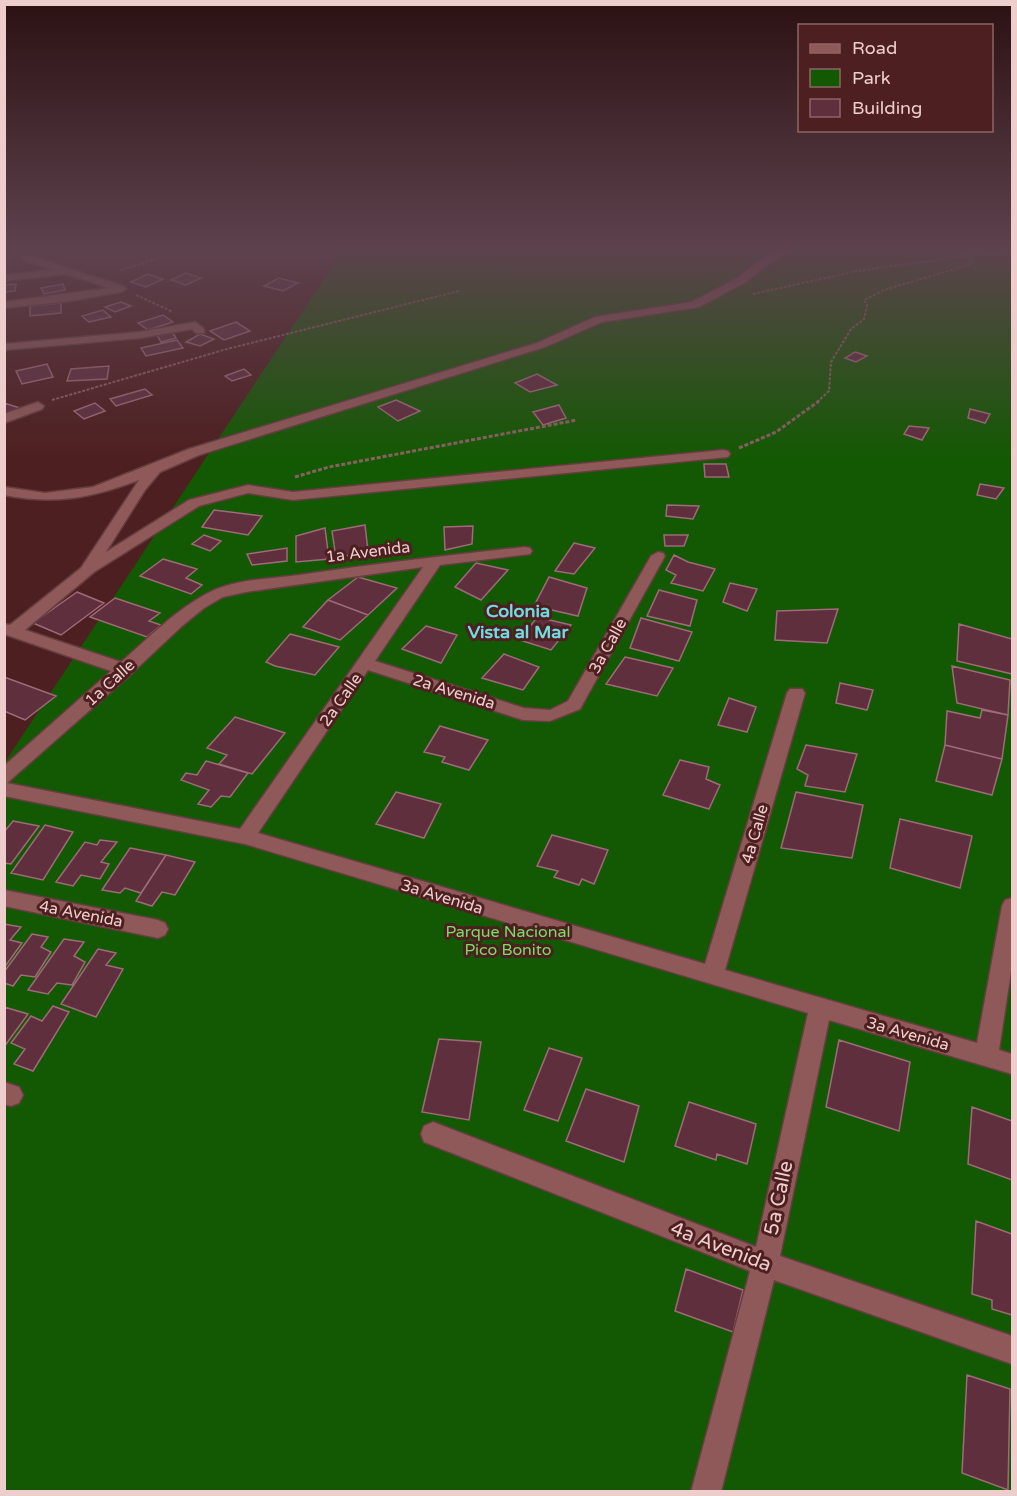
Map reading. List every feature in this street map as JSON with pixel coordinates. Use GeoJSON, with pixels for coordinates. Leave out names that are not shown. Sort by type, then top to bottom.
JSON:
{"type":"FeatureCollection","features":[{"type":"Feature","properties":{"kind":"street"},"geometry":{"type":"LineString","coordinates":[[4,491],[34,498],[62,498],[120,483],[194,452],[542,345],[597,320]]}},
{"type":"Feature","properties":{"kind":"street"},"geometry":{"type":"LineString","coordinates":[[4,347],[198,328]]}},
{"type":"Feature","properties":{"kind":"street"},"geometry":{"type":"LineString","coordinates":[[4,419],[38,406]]}},
{"type":"Feature","properties":{"kind":"street"},"geometry":{"type":"LineString","coordinates":[[9,630],[87,571],[194,503],[239,490],[248,489],[293,496],[723,453]]}},
{"type":"Feature","properties":{"kind":"street"},"geometry":{"type":"LineString","coordinates":[[87,571],[139,488],[155,469]]}},
{"type":"Feature","properties":{"kind":"street","name":"1a Avenida"},"geometry":{"type":"LineString","coordinates":[[218,594],[246,587],[525,551]]}},
{"type":"Feature","properties":{"kind":"street","name":"3a Calle"},"geometry":{"type":"LineString","coordinates":[[542,717],[557,715],[574,705],[657,556]]}},
{"type":"Feature","properties":{"kind":"street","name":"2a Calle"},"geometry":{"type":"LineString","coordinates":[[245,837],[435,561]]}},
{"type":"Feature","properties":{"kind":"street","name":"1a Calle"},"geometry":{"type":"LineString","coordinates":[[4,777],[176,622],[198,604],[218,594]]}},
{"type":"Feature","properties":{"kind":"street"},"geometry":{"type":"LineString","coordinates":[[9,630],[125,670]]}},
{"type":"Feature","properties":{"kind":"street","name":"2a Avenida"},"geometry":{"type":"LineString","coordinates":[[366,664],[524,714],[542,717]]}},
{"type":"Feature","properties":{"kind":"street","name":"4a Calle"},"geometry":{"type":"LineString","coordinates":[[713,975],[796,693]]}},
{"type":"Feature","properties":{"kind":"street","name":"3a Avenida"},"geometry":{"type":"LineString","coordinates":[[4,789],[245,837],[1012,1064]]}},
{"type":"Feature","properties":{"kind":"street","name":"4a Avenida"},"geometry":{"type":"LineString","coordinates":[[4,898],[158,929]]}},
{"type":"Feature","properties":{"kind":"street"},"geometry":{"type":"LineString","coordinates":[[986,1056],[1012,906]]}},
{"type":"Feature","properties":{"kind":"street","name":"5a Calle"},"geometry":{"type":"LineString","coordinates":[[706,1491],[765,1264],[820,1008]]}},
{"type":"Feature","properties":{"kind":"street","name":"4a Avenida"},"geometry":{"type":"LineString","coordinates":[[433,1134],[765,1264],[1012,1350]]}},
{"type":"Feature","properties":{"kind":"path"},"geometry":{"type":"LineString","coordinates":[[185,320],[198,328]]}},
{"type":"Feature","properties":{"kind":"path"},"geometry":{"type":"LineString","coordinates":[[38,406],[75,392],[226,349],[343,320]]}},
{"type":"Feature","properties":{"kind":"path"},"geometry":{"type":"LineString","coordinates":[[723,453],[762,440],[807,413],[829,391],[831,362],[851,329],[863,320]]}},
{"type":"Feature","properties":{"kind":"path"},"geometry":{"type":"LineString","coordinates":[[295,477],[329,467],[577,420]]}},
{"type":"Feature","properties":{"kind":"green space","name":"Parque Nacional Pico Bonito"},"geometry":{"type":"Polygon","coordinates":[[[297,320],[1012,320],[1012,1491],[5,1492],[5,762],[297,320]]]}},
{"type":"Feature","properties":{"kind":"building"},"geometry":{"type":"Polygon","coordinates":[[[148,320],[170,320],[173,322],[148,330],[138,323],[148,320]]]}},
{"type":"Feature","properties":{"kind":"building"},"geometry":{"type":"Polygon","coordinates":[[[236,322],[250,331],[224,340],[210,331],[236,322]]]}},
{"type":"Feature","properties":{"kind":"building"},"geometry":{"type":"Polygon","coordinates":[[[171,330],[176,338],[161,342],[156,333],[171,330]]]}},
{"type":"Feature","properties":{"kind":"building"},"geometry":{"type":"Polygon","coordinates":[[[200,334],[214,339],[200,346],[186,342],[200,334]]]}},
{"type":"Feature","properties":{"kind":"building"},"geometry":{"type":"Polygon","coordinates":[[[177,340],[183,348],[146,356],[141,348],[177,340]]]}},
{"type":"Feature","properties":{"kind":"building"},"geometry":{"type":"Polygon","coordinates":[[[855,352],[867,356],[856,362],[845,358],[855,352]]]}},
{"type":"Feature","properties":{"kind":"building"},"geometry":{"type":"Polygon","coordinates":[[[47,364],[53,377],[22,384],[16,371],[47,364]]]}},
{"type":"Feature","properties":{"kind":"building"},"geometry":{"type":"Polygon","coordinates":[[[109,366],[107,379],[67,381],[71,369],[109,366]]]}},
{"type":"Feature","properties":{"kind":"building"},"geometry":{"type":"Polygon","coordinates":[[[244,369],[251,375],[232,381],[225,376],[244,369]]]}},
{"type":"Feature","properties":{"kind":"building"},"geometry":{"type":"Polygon","coordinates":[[[537,374],[557,385],[530,392],[515,383],[537,374]]]}},
{"type":"Feature","properties":{"kind":"building"},"geometry":{"type":"Polygon","coordinates":[[[145,389],[152,395],[116,406],[110,399],[145,389]]]}},
{"type":"Feature","properties":{"kind":"building"},"geometry":{"type":"Polygon","coordinates":[[[396,400],[420,411],[398,421],[378,407],[396,400]]]}},
{"type":"Feature","properties":{"kind":"building"},"geometry":{"type":"Polygon","coordinates":[[[4,403],[20,408],[4,417],[4,403]]]}},
{"type":"Feature","properties":{"kind":"building"},"geometry":{"type":"Polygon","coordinates":[[[95,403],[105,411],[84,419],[74,411],[95,403]]]}},
{"type":"Feature","properties":{"kind":"building"},"geometry":{"type":"Polygon","coordinates":[[[559,405],[566,418],[543,425],[533,412],[559,405]]]}},
{"type":"Feature","properties":{"kind":"building"},"geometry":{"type":"Polygon","coordinates":[[[970,409],[990,414],[985,423],[968,418],[970,409]]]}},
{"type":"Feature","properties":{"kind":"building"},"geometry":{"type":"Polygon","coordinates":[[[909,426],[929,428],[922,440],[904,434],[909,426]]]}},
{"type":"Feature","properties":{"kind":"building"},"geometry":{"type":"Polygon","coordinates":[[[704,464],[726,464],[729,477],[705,477],[704,464]]]}},
{"type":"Feature","properties":{"kind":"building"},"geometry":{"type":"Polygon","coordinates":[[[980,484],[1004,488],[996,499],[977,495],[980,484]]]}},
{"type":"Feature","properties":{"kind":"building"},"geometry":{"type":"Polygon","coordinates":[[[667,505],[699,506],[693,519],[666,516],[667,505]]]}},
{"type":"Feature","properties":{"kind":"building"},"geometry":{"type":"Polygon","coordinates":[[[214,510],[262,516],[248,535],[202,527],[214,510]]]}},
{"type":"Feature","properties":{"kind":"building"},"geometry":{"type":"Polygon","coordinates":[[[365,525],[368,551],[336,558],[332,531],[365,525]]]}},
{"type":"Feature","properties":{"kind":"building"},"geometry":{"type":"Polygon","coordinates":[[[473,526],[472,544],[445,550],[444,527],[473,526]]]}},
{"type":"Feature","properties":{"kind":"building"},"geometry":{"type":"Polygon","coordinates":[[[325,528],[329,559],[296,562],[296,536],[325,528]]]}},
{"type":"Feature","properties":{"kind":"building"},"geometry":{"type":"Polygon","coordinates":[[[204,535],[221,541],[210,551],[192,544],[204,535]]]}},
{"type":"Feature","properties":{"kind":"building"},"geometry":{"type":"Polygon","coordinates":[[[664,535],[688,535],[684,546],[665,546],[664,535]]]}},
{"type":"Feature","properties":{"kind":"building"},"geometry":{"type":"Polygon","coordinates":[[[574,543],[595,548],[574,574],[555,571],[574,543]]]}},
{"type":"Feature","properties":{"kind":"building"},"geometry":{"type":"Polygon","coordinates":[[[287,548],[287,561],[252,565],[247,554],[287,548]]]}},
{"type":"Feature","properties":{"kind":"building"},"geometry":{"type":"Polygon","coordinates":[[[674,555],[688,562],[715,569],[703,591],[671,583],[676,575],[666,570],[674,555]]]}},
{"type":"Feature","properties":{"kind":"building"},"geometry":{"type":"Polygon","coordinates":[[[163,559],[197,569],[186,578],[202,585],[191,594],[140,576],[163,559]]]}},
{"type":"Feature","properties":{"kind":"building"},"geometry":{"type":"Polygon","coordinates":[[[476,563],[508,570],[481,600],[455,587],[476,563]]]}},
{"type":"Feature","properties":{"kind":"building"},"geometry":{"type":"Polygon","coordinates":[[[358,577],[397,588],[368,615],[328,600],[358,577]]]}},
{"type":"Feature","properties":{"kind":"building"},"geometry":{"type":"Polygon","coordinates":[[[549,577],[587,588],[578,616],[534,606],[549,577]]]}},
{"type":"Feature","properties":{"kind":"building"},"geometry":{"type":"Polygon","coordinates":[[[730,583],[757,589],[747,611],[723,602],[730,583]]]}},
{"type":"Feature","properties":{"kind":"building"},"geometry":{"type":"Polygon","coordinates":[[[659,590],[697,600],[690,626],[647,616],[659,590]]]}},
{"type":"Feature","properties":{"kind":"building"},"geometry":{"type":"Polygon","coordinates":[[[77,592],[104,603],[61,635],[33,623],[77,592]]]}},
{"type":"Feature","properties":{"kind":"building"},"geometry":{"type":"Polygon","coordinates":[[[115,598],[160,613],[149,621],[161,625],[147,637],[90,617],[115,598]]]}},
{"type":"Feature","properties":{"kind":"building"},"geometry":{"type":"Polygon","coordinates":[[[328,600],[368,615],[340,640],[303,627],[328,600]]]}},
{"type":"Feature","properties":{"kind":"building"},"geometry":{"type":"Polygon","coordinates":[[[838,609],[827,643],[775,640],[777,611],[838,609]]]}},
{"type":"Feature","properties":{"kind":"building"},"geometry":{"type":"Polygon","coordinates":[[[537,617],[571,625],[551,650],[520,640],[537,617]]]}},
{"type":"Feature","properties":{"kind":"building"},"geometry":{"type":"Polygon","coordinates":[[[641,618],[692,632],[679,661],[630,648],[641,618]]]}},
{"type":"Feature","properties":{"kind":"building"},"geometry":{"type":"Polygon","coordinates":[[[959,624],[1012,639],[1012,674],[957,661],[959,624]]]}},
{"type":"Feature","properties":{"kind":"building"},"geometry":{"type":"Polygon","coordinates":[[[426,626],[457,635],[441,663],[402,649],[426,626]]]}},
{"type":"Feature","properties":{"kind":"building"},"geometry":{"type":"Polygon","coordinates":[[[290,634],[339,647],[315,675],[266,662],[290,634]]]}},
{"type":"Feature","properties":{"kind":"building"},"geometry":{"type":"Polygon","coordinates":[[[504,654],[539,667],[523,690],[482,678],[504,654]]]}},
{"type":"Feature","properties":{"kind":"building"},"geometry":{"type":"Polygon","coordinates":[[[625,657],[673,668],[657,696],[606,684],[625,657]]]}},
{"type":"Feature","properties":{"kind":"building"},"geometry":{"type":"Polygon","coordinates":[[[952,666],[1010,680],[1008,715],[957,703],[952,666]]]}},
{"type":"Feature","properties":{"kind":"building"},"geometry":{"type":"Polygon","coordinates":[[[4,677],[56,696],[25,720],[4,711],[4,677]]]}},
{"type":"Feature","properties":{"kind":"building"},"geometry":{"type":"Polygon","coordinates":[[[840,683],[873,690],[867,710],[836,703],[840,683]]]}},
{"type":"Feature","properties":{"kind":"building"},"geometry":{"type":"Polygon","coordinates":[[[729,698],[756,707],[747,732],[718,725],[729,698]]]}},
{"type":"Feature","properties":{"kind":"building"},"geometry":{"type":"Polygon","coordinates":[[[982,710],[1008,715],[1002,759],[945,745],[947,711],[980,718],[982,710]]]}},
{"type":"Feature","properties":{"kind":"building"},"geometry":{"type":"Polygon","coordinates":[[[235,717],[285,733],[252,774],[219,764],[227,755],[207,748],[235,717]]]}},
{"type":"Feature","properties":{"kind":"building"},"geometry":{"type":"Polygon","coordinates":[[[440,726],[488,740],[469,770],[442,762],[445,757],[424,752],[440,726]]]}},
{"type":"Feature","properties":{"kind":"building"},"geometry":{"type":"Polygon","coordinates":[[[806,745],[857,754],[845,792],[805,786],[808,775],[797,769],[806,745]]]}},
{"type":"Feature","properties":{"kind":"building"},"geometry":{"type":"Polygon","coordinates":[[[945,745],[1002,759],[992,795],[936,781],[945,745]]]}},
{"type":"Feature","properties":{"kind":"building"},"geometry":{"type":"Polygon","coordinates":[[[680,760],[709,767],[706,779],[720,785],[709,809],[663,795],[680,760]]]}},
{"type":"Feature","properties":{"kind":"building"},"geometry":{"type":"Polygon","coordinates":[[[206,761],[248,773],[230,797],[221,796],[211,807],[198,804],[209,790],[181,780],[186,773],[197,775],[206,761]]]}},
{"type":"Feature","properties":{"kind":"building"},"geometry":{"type":"Polygon","coordinates":[[[396,792],[441,804],[424,838],[376,824],[396,792]]]}},
{"type":"Feature","properties":{"kind":"building"},"geometry":{"type":"Polygon","coordinates":[[[796,792],[863,805],[852,858],[781,848],[796,792]]]}},
{"type":"Feature","properties":{"kind":"building"},"geometry":{"type":"Polygon","coordinates":[[[900,819],[972,836],[960,888],[890,868],[900,819]]]}},
{"type":"Feature","properties":{"kind":"building"},"geometry":{"type":"Polygon","coordinates":[[[13,821],[39,826],[11,864],[4,863],[4,832],[13,821]]]}},
{"type":"Feature","properties":{"kind":"building"},"geometry":{"type":"Polygon","coordinates":[[[45,825],[73,832],[43,880],[11,873],[45,825]]]}},
{"type":"Feature","properties":{"kind":"building"},"geometry":{"type":"Polygon","coordinates":[[[552,835],[608,850],[594,884],[582,879],[579,885],[554,877],[558,871],[537,866],[552,835]]]}},
{"type":"Feature","properties":{"kind":"building"},"geometry":{"type":"Polygon","coordinates":[[[100,840],[117,842],[101,862],[109,864],[100,879],[81,875],[73,886],[56,882],[85,842],[97,845],[100,840]]]}},
{"type":"Feature","properties":{"kind":"building"},"geometry":{"type":"Polygon","coordinates":[[[130,848],[166,855],[141,893],[125,888],[120,893],[102,890],[130,848]]]}},
{"type":"Feature","properties":{"kind":"building"},"geometry":{"type":"Polygon","coordinates":[[[166,855],[195,862],[175,895],[162,892],[152,906],[136,901],[166,855]]]}},
{"type":"Feature","properties":{"kind":"building"},"geometry":{"type":"Polygon","coordinates":[[[4,924],[21,927],[10,940],[22,943],[4,968],[4,924]]]}},
{"type":"Feature","properties":{"kind":"building"},"geometry":{"type":"Polygon","coordinates":[[[32,934],[48,937],[41,947],[51,952],[35,977],[21,975],[13,986],[4,983],[4,972],[32,934]]]}},
{"type":"Feature","properties":{"kind":"building"},"geometry":{"type":"Polygon","coordinates":[[[64,939],[84,942],[74,956],[85,962],[72,985],[57,983],[48,994],[28,990],[64,939]]]}},
{"type":"Feature","properties":{"kind":"building"},"geometry":{"type":"Polygon","coordinates":[[[98,949],[116,953],[106,965],[123,969],[96,1017],[61,1004],[98,949]]]}},
{"type":"Feature","properties":{"kind":"building"},"geometry":{"type":"Polygon","coordinates":[[[53,1006],[69,1012],[33,1071],[14,1064],[25,1049],[11,1043],[31,1016],[42,1021],[53,1006]]]}},
{"type":"Feature","properties":{"kind":"building"},"geometry":{"type":"Polygon","coordinates":[[[4,1007],[28,1014],[4,1047],[4,1007]]]}},
{"type":"Feature","properties":{"kind":"building"},"geometry":{"type":"Polygon","coordinates":[[[439,1039],[481,1042],[469,1120],[422,1112],[439,1039]]]}},
{"type":"Feature","properties":{"kind":"building"},"geometry":{"type":"Polygon","coordinates":[[[839,1040],[910,1062],[899,1131],[826,1107],[839,1040]]]}},
{"type":"Feature","properties":{"kind":"building"},"geometry":{"type":"Polygon","coordinates":[[[549,1048],[582,1058],[558,1121],[524,1110],[549,1048]]]}},
{"type":"Feature","properties":{"kind":"building"},"geometry":{"type":"Polygon","coordinates":[[[586,1089],[639,1106],[624,1162],[566,1141],[586,1089]]]}},
{"type":"Feature","properties":{"kind":"building"},"geometry":{"type":"Polygon","coordinates":[[[689,1102],[756,1124],[747,1164],[717,1154],[716,1160],[675,1146],[689,1102]]]}},
{"type":"Feature","properties":{"kind":"building"},"geometry":{"type":"Polygon","coordinates":[[[972,1107],[1012,1121],[1012,1180],[968,1164],[972,1107]]]}},
{"type":"Feature","properties":{"kind":"building"},"geometry":{"type":"Polygon","coordinates":[[[976,1221],[1012,1234],[1012,1315],[992,1309],[992,1300],[972,1294],[976,1221]]]}},
{"type":"Feature","properties":{"kind":"building"},"geometry":{"type":"Polygon","coordinates":[[[686,1269],[743,1290],[733,1332],[675,1311],[686,1269]]]}},
{"type":"Feature","properties":{"kind":"building"},"geometry":{"type":"Polygon","coordinates":[[[967,1375],[1010,1389],[1008,1490],[962,1473],[967,1375]]]}},
{"type":"Feature","properties":{"kind":"district","name":"Colonia Vista al Mar"},"geometry":{"type":"Point","coordinates":[518,621]}}]}
